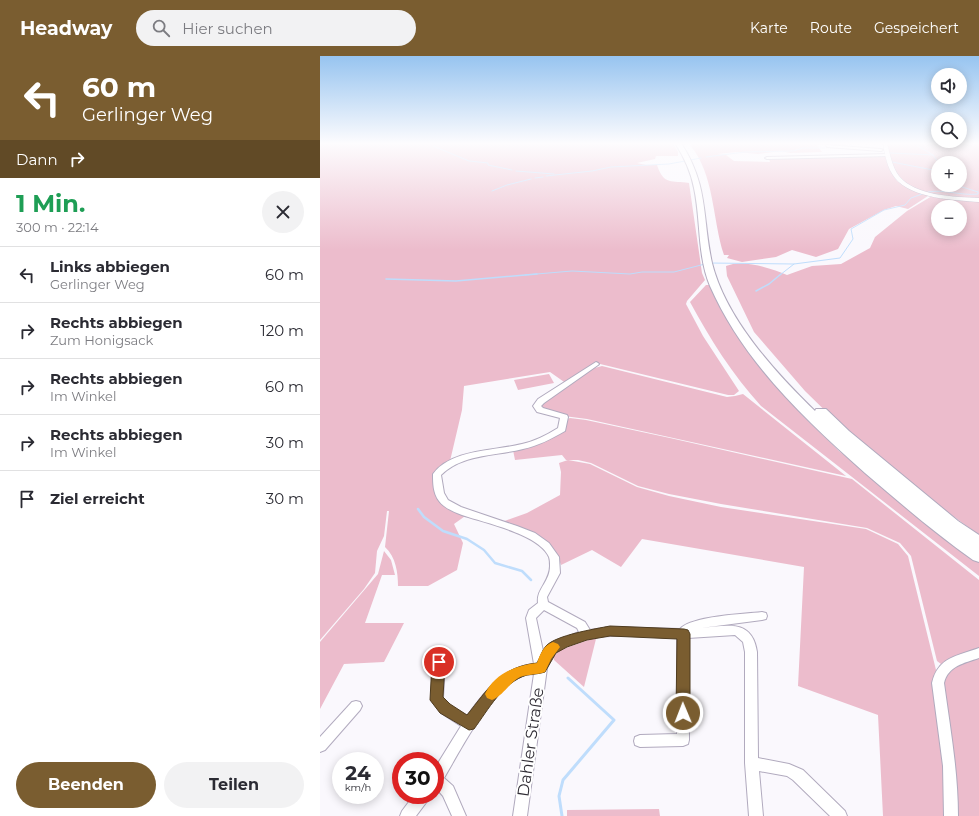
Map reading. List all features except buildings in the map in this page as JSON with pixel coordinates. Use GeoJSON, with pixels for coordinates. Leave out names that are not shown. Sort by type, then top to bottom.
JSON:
{"type":"FeatureCollection","features":[{"type":"Feature","properties":{"kind":"highway"},"geometry":{"type":"LineString","coordinates":[[697,178],[715,274],[729,315],[741,333],[791,395],[833,438],[947,534],[979,556]]}},
{"type":"Feature","properties":{"kind":"highway"},"geometry":{"type":"LineString","coordinates":[[715,274],[750,333],[800,391],[850,439],[952,525],[979,543]]}},
{"type":"Feature","properties":{"kind":"street"},"geometry":{"type":"LineString","coordinates":[[899,178],[912,188],[946,196],[979,200]]}},
{"type":"Feature","properties":{"kind":"street","name":"Dahler Straße"},"geometry":{"type":"LineString","coordinates":[[520,816],[541,668],[531,621],[533,613],[543,604],[542,597],[556,572],[556,559],[551,549],[537,539],[514,529],[455,508],[446,502],[438,489],[437,474],[450,463],[479,455],[528,446],[552,436],[562,428],[564,417],[540,410],[538,406],[541,401],[596,364]]}},
{"type":"Feature","properties":{"kind":"street"},"geometry":{"type":"LineString","coordinates":[[543,604],[581,625],[587,635]]}},
{"type":"Feature","properties":{"kind":"street"},"geometry":{"type":"LineString","coordinates":[[640,741],[683,740],[682,687],[684,634],[687,629],[699,624],[762,616]]}},
{"type":"Feature","properties":{"kind":"street"},"geometry":{"type":"LineString","coordinates":[[444,765],[469,724],[495,691],[509,677],[526,670],[541,668],[546,656],[554,647],[587,635],[610,631],[684,634],[736,630],[743,634],[750,642],[752,763],[756,816]]}},
{"type":"Feature","properties":{"kind":"street"},"geometry":{"type":"LineString","coordinates":[[951,816],[948,761],[938,683],[940,674],[949,664],[979,653]]}},
{"type":"Feature","properties":{"kind":"street"},"geometry":{"type":"LineString","coordinates":[[439,662],[436,700],[445,709],[469,724]]}},
{"type":"Feature","properties":{"kind":"street"},"geometry":{"type":"LineString","coordinates":[[320,746],[356,706]]}},
{"type":"Feature","properties":{"kind":"street"},"geometry":{"type":"LineString","coordinates":[[752,763],[789,770],[798,775],[840,816]]}},
{"type":"Feature","properties":{"kind":"street"},"geometry":{"type":"LineString","coordinates":[[444,788],[448,791],[455,804],[459,816]]}},
{"type":"Feature","properties":{"kind":"street"},"geometry":{"type":"LineString","coordinates":[[407,816],[416,804]]}},
{"type":"Feature","properties":{"kind":"shaded area"},"geometry":{"type":"Polygon","coordinates":[[[320,178],[665,178],[673,182],[689,183],[702,273],[705,280],[686,304],[703,336],[739,391],[734,395],[728,395],[596,363],[567,384],[550,372],[464,386],[462,410],[450,461],[435,474],[439,498],[468,514],[454,524],[463,543],[457,570],[428,586],[398,586],[398,576],[394,560],[392,555],[385,547],[389,511],[387,511],[384,536],[377,551],[375,573],[364,589],[320,640],[320,178]]]}},
{"type":"Feature","properties":{"kind":"shaded area"},"geometry":{"type":"Polygon","coordinates":[[[707,178],[896,178],[897,181],[909,187],[931,194],[908,209],[896,206],[884,210],[849,229],[838,249],[816,257],[792,250],[776,257],[742,262],[727,258],[729,255],[724,255],[707,178]]]}},
{"type":"Feature","properties":{"kind":"shaded area"},"geometry":{"type":"Polygon","coordinates":[[[899,178],[931,178],[931,192],[967,192],[967,178],[979,178],[979,199],[927,193],[908,185],[899,178]]]}},
{"type":"Feature","properties":{"kind":"shaded area"},"geometry":{"type":"Polygon","coordinates":[[[932,196],[979,200],[979,535],[898,476],[848,433],[805,391],[754,332],[727,276],[726,266],[740,263],[757,265],[787,275],[812,266],[841,264],[870,248],[875,237],[907,211],[932,196]]]}},
{"type":"Feature","properties":{"kind":"shaded area"},"geometry":{"type":"Polygon","coordinates":[[[706,285],[709,285],[716,300],[755,360],[803,416],[839,451],[979,563],[979,576],[761,406],[750,394],[722,356],[690,302],[706,285]]]}},
{"type":"Feature","properties":{"kind":"shaded area"},"geometry":{"type":"Polygon","coordinates":[[[602,366],[727,397],[743,394],[846,476],[587,419],[556,415],[539,406],[591,369],[602,366]]]}},
{"type":"Feature","properties":{"kind":"shaded area"},"geometry":{"type":"Polygon","coordinates":[[[549,374],[554,383],[518,390],[514,380],[549,374]]]}},
{"type":"Feature","properties":{"kind":"shaded area"},"geometry":{"type":"Polygon","coordinates":[[[570,418],[670,438],[852,479],[979,580],[979,651],[946,663],[941,664],[937,661],[911,556],[900,543],[867,528],[669,494],[638,486],[591,463],[578,460],[566,460],[562,455],[515,460],[513,450],[554,436],[567,419],[570,418]]]}},
{"type":"Feature","properties":{"kind":"shaded area"},"geometry":{"type":"Polygon","coordinates":[[[568,460],[590,464],[637,487],[669,496],[721,507],[866,529],[898,544],[908,556],[936,670],[935,680],[945,760],[948,816],[883,816],[878,715],[798,686],[804,567],[642,539],[621,567],[592,550],[561,565],[557,554],[547,543],[499,523],[527,513],[560,495],[561,472],[559,463],[568,460]]]}},
{"type":"Feature","properties":{"kind":"shaded area"},"geometry":{"type":"Polygon","coordinates":[[[384,551],[391,560],[395,575],[382,575],[365,623],[404,623],[384,662],[344,664],[320,709],[320,642],[378,574],[384,551]]]}},
{"type":"Feature","properties":{"kind":"shaded area"},"geometry":{"type":"Polygon","coordinates":[[[591,639],[596,639],[584,687],[554,660],[554,656],[560,650],[591,639]]]}},
{"type":"Feature","properties":{"kind":"shaded area"},"geometry":{"type":"Polygon","coordinates":[[[979,655],[979,816],[953,816],[942,675],[951,666],[979,655]]]}},
{"type":"Feature","properties":{"kind":"shaded area"},"geometry":{"type":"Polygon","coordinates":[[[659,809],[660,816],[567,816],[567,810],[659,809]]]}},
{"type":"Feature","properties":{"kind":"waterway"},"geometry":{"type":"LineString","coordinates":[[492,191],[507,185],[531,179]]}},
{"type":"Feature","properties":{"kind":"waterway"},"geometry":{"type":"LineString","coordinates":[[949,192],[978,194],[978,192],[967,188]]}},
{"type":"Feature","properties":{"kind":"waterway"},"geometry":{"type":"LineString","coordinates":[[794,264],[840,258],[853,239],[851,229],[884,210],[905,205],[911,198],[922,194]]}},
{"type":"Feature","properties":{"kind":"waterway"},"geometry":{"type":"LineString","coordinates":[[709,263],[794,264]]}},
{"type":"Feature","properties":{"kind":"waterway"},"geometry":{"type":"LineString","coordinates":[[525,275],[572,271],[630,274],[642,272],[674,272],[705,264]]}},
{"type":"Feature","properties":{"kind":"waterway"},"geometry":{"type":"LineString","coordinates":[[780,275],[794,264]]}},
{"type":"Feature","properties":{"kind":"waterway"},"geometry":{"type":"LineString","coordinates":[[386,279],[456,281],[537,274]]}},
{"type":"Feature","properties":{"kind":"waterway"},"geometry":{"type":"LineString","coordinates":[[756,291],[769,284],[781,274]]}},
{"type":"Feature","properties":{"kind":"waterway"},"geometry":{"type":"LineString","coordinates":[[418,509],[424,517],[443,531],[467,539],[484,550],[495,563],[522,571],[531,580]]}},
{"type":"Feature","properties":{"kind":"waterway"},"geometry":{"type":"LineString","coordinates":[[562,816],[559,796],[563,780],[614,720],[568,678]]}},
{"type":"Feature","properties":{"kind":"slow traffic"},"geometry":{"type":"LineString","coordinates":[[492,694],[509,677],[516,673],[541,668],[546,656],[553,647]]}},
{"type":"Feature","properties":{"kind":"route"},"geometry":{"type":"LineString","coordinates":[[439,662],[436,700],[445,709],[469,724],[488,699],[509,677],[526,670],[541,668],[551,649],[562,643],[587,635],[610,631],[684,634],[682,659],[683,713]]}}]}
